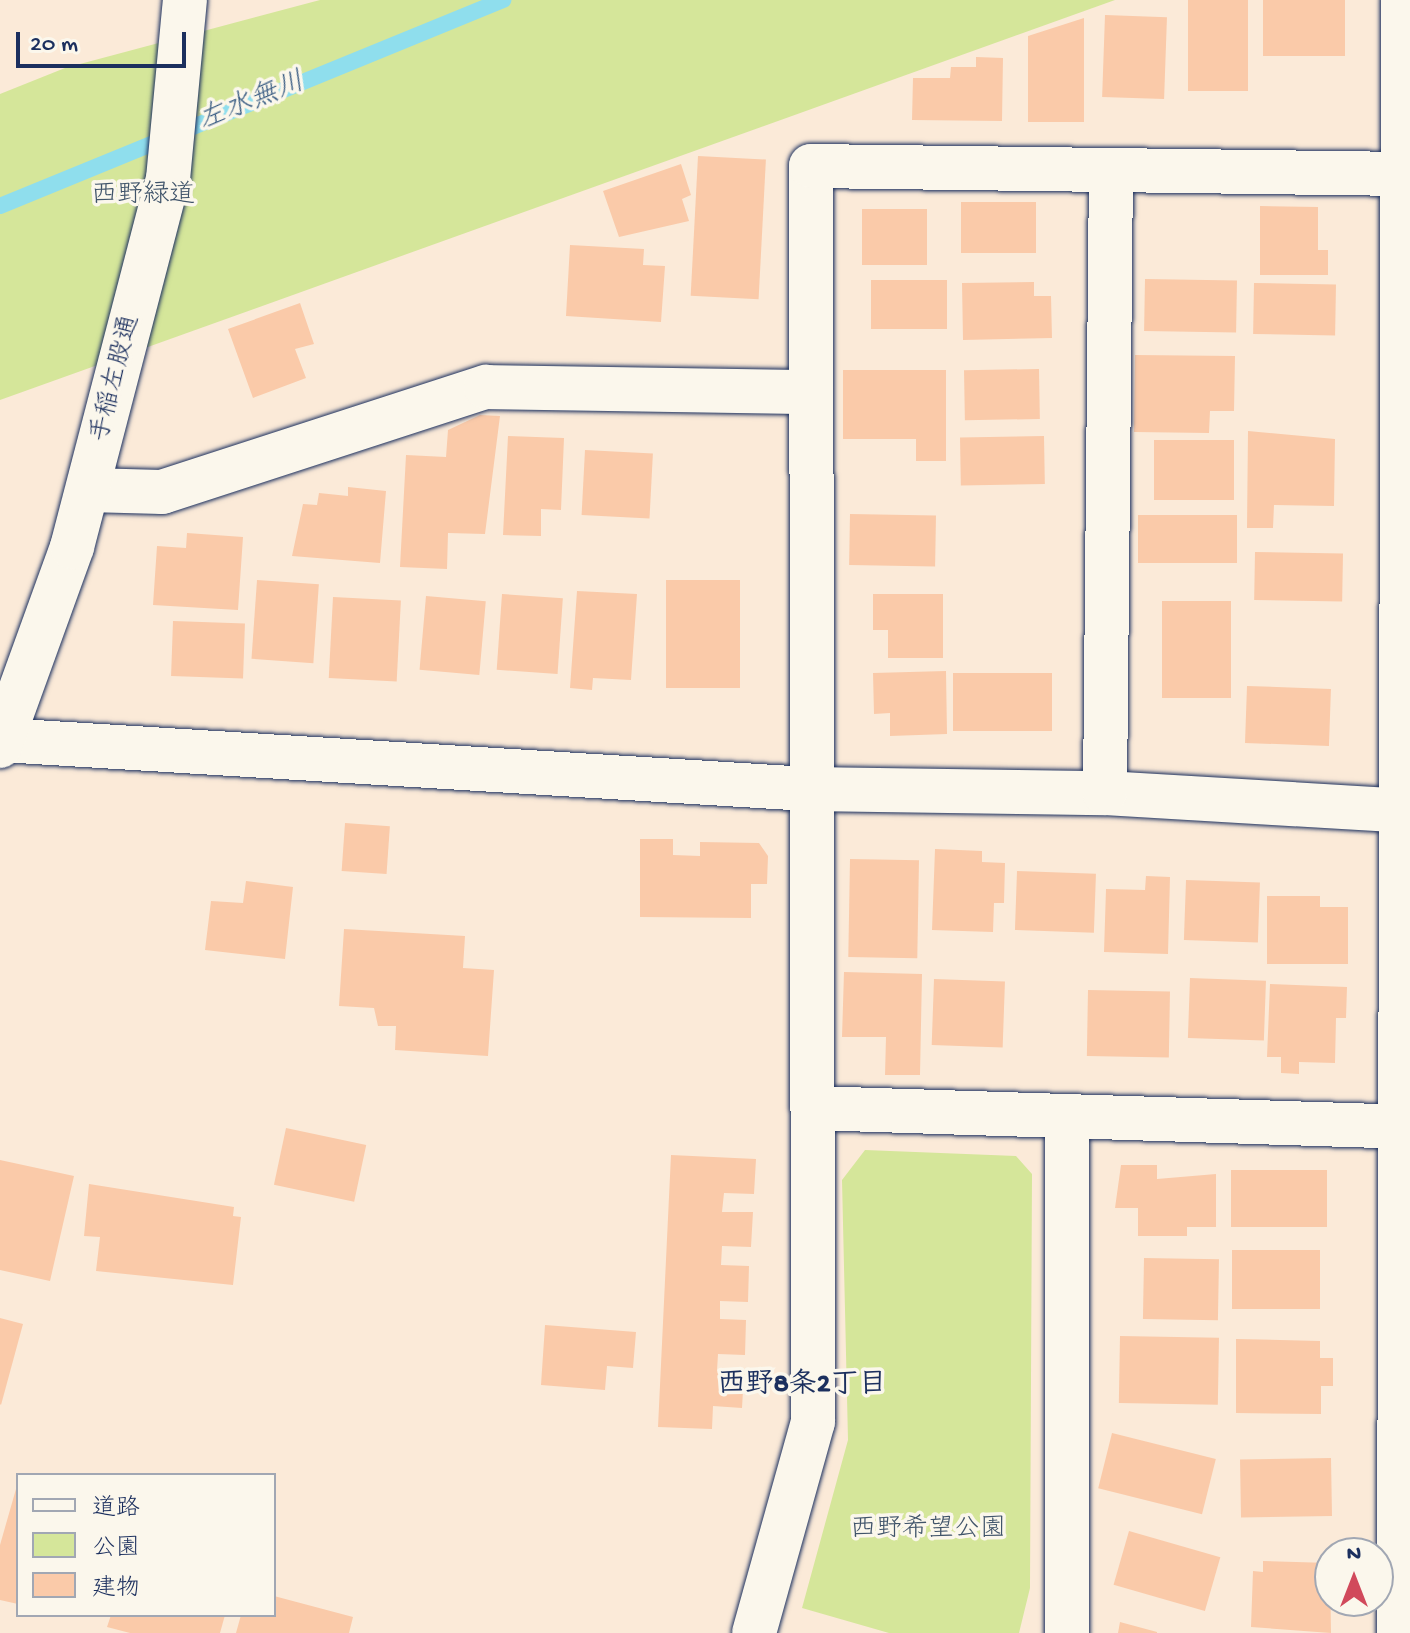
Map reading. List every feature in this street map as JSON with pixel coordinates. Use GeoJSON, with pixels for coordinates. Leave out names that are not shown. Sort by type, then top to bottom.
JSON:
{"type":"FeatureCollection","features":[{"type":"Feature","properties":{"kind":"street","name":"手稲左股通"},"geometry":{"type":"LineString","coordinates":[[1,743],[88,490],[168,179],[173,98],[185,0]]}},
{"type":"Feature","properties":{"kind":"street"},"geometry":{"type":"LineString","coordinates":[[1399,1633],[1408,810],[1407,174],[1403,0]]}},
{"type":"Feature","properties":{"kind":"street"},"geometry":{"type":"LineString","coordinates":[[754,1633],[813,1422],[813,1108],[808,789],[811,166],[1407,174]]}},
{"type":"Feature","properties":{"kind":"street"},"geometry":{"type":"LineString","coordinates":[[1105,793],[1111,170]]}},
{"type":"Feature","properties":{"kind":"street"},"geometry":{"type":"LineString","coordinates":[[88,490],[162,492],[486,387],[811,392]]}},
{"type":"Feature","properties":{"kind":"street"},"geometry":{"type":"LineString","coordinates":[[1,743],[808,789],[1105,793],[1408,810]]}},
{"type":"Feature","properties":{"kind":"street"},"geometry":{"type":"LineString","coordinates":[[813,1108],[1406,1127]]}},
{"type":"Feature","properties":{"kind":"street"},"geometry":{"type":"LineString","coordinates":[[1067,1117],[1067,1633]]}},
{"type":"Feature","properties":{"kind":"green space","name":"西野緑道"},"geometry":{"type":"Polygon","coordinates":[[[320,0],[1115,0],[0,400],[0,94],[65,68],[320,0]]]}},
{"type":"Feature","properties":{"kind":"green space","name":"西野希望公園"},"geometry":{"type":"Polygon","coordinates":[[[865,1150],[1016,1156],[1032,1174],[1030,1588],[1019,1633],[889,1633],[802,1608],[848,1440],[842,1180],[865,1150]]]}},
{"type":"Feature","properties":{"kind":"building"},"geometry":{"type":"Polygon","coordinates":[[[1188,0],[1248,0],[1248,91],[1188,91],[1188,0]]]}},
{"type":"Feature","properties":{"kind":"building"},"geometry":{"type":"Polygon","coordinates":[[[1263,0],[1345,0],[1345,56],[1263,56],[1263,0]]]}},
{"type":"Feature","properties":{"kind":"building"},"geometry":{"type":"Polygon","coordinates":[[[1105,15],[1167,17],[1164,99],[1102,97],[1105,15]]]}},
{"type":"Feature","properties":{"kind":"building"},"geometry":{"type":"Polygon","coordinates":[[[1084,18],[1084,122],[1028,122],[1028,36],[1084,18]]]}},
{"type":"Feature","properties":{"kind":"building"},"geometry":{"type":"Polygon","coordinates":[[[976,57],[1003,58],[1002,121],[912,120],[913,78],[950,78],[951,67],[976,67],[976,57]]]}},
{"type":"Feature","properties":{"kind":"building"},"geometry":{"type":"Polygon","coordinates":[[[698,156],[766,160],[759,299],[691,296],[698,156]]]}},
{"type":"Feature","properties":{"kind":"building"},"geometry":{"type":"Polygon","coordinates":[[[681,164],[691,195],[682,199],[689,221],[619,237],[603,191],[681,164]]]}},
{"type":"Feature","properties":{"kind":"building"},"geometry":{"type":"Polygon","coordinates":[[[961,202],[1036,202],[1036,253],[961,253],[961,202]]]}},
{"type":"Feature","properties":{"kind":"building"},"geometry":{"type":"Polygon","coordinates":[[[1260,206],[1318,207],[1318,250],[1328,250],[1328,275],[1260,275],[1260,206]]]}},
{"type":"Feature","properties":{"kind":"building"},"geometry":{"type":"Polygon","coordinates":[[[862,209],[927,209],[927,265],[862,265],[862,209]]]}},
{"type":"Feature","properties":{"kind":"building"},"geometry":{"type":"Polygon","coordinates":[[[570,245],[644,249],[643,265],[665,266],[661,322],[566,316],[570,245]]]}},
{"type":"Feature","properties":{"kind":"building"},"geometry":{"type":"Polygon","coordinates":[[[1145,279],[1237,281],[1236,333],[1144,331],[1145,279]]]}},
{"type":"Feature","properties":{"kind":"building"},"geometry":{"type":"Polygon","coordinates":[[[871,280],[947,280],[947,329],[871,329],[871,280]]]}},
{"type":"Feature","properties":{"kind":"building"},"geometry":{"type":"Polygon","coordinates":[[[1034,282],[1034,296],[1051,296],[1052,338],[963,340],[962,283],[1034,282]]]}},
{"type":"Feature","properties":{"kind":"building"},"geometry":{"type":"Polygon","coordinates":[[[1254,283],[1336,284],[1335,335],[1253,334],[1254,283]]]}},
{"type":"Feature","properties":{"kind":"building"},"geometry":{"type":"Polygon","coordinates":[[[300,303],[314,344],[295,349],[306,378],[253,398],[228,329],[300,303]]]}},
{"type":"Feature","properties":{"kind":"building"},"geometry":{"type":"Polygon","coordinates":[[[1135,355],[1235,356],[1234,411],[1210,411],[1209,433],[1134,432],[1135,355]]]}},
{"type":"Feature","properties":{"kind":"building"},"geometry":{"type":"Polygon","coordinates":[[[1039,369],[1040,419],[965,420],[964,370],[1039,369]]]}},
{"type":"Feature","properties":{"kind":"building"},"geometry":{"type":"Polygon","coordinates":[[[843,370],[946,370],[946,461],[916,461],[916,439],[843,439],[843,370]]]}},
{"type":"Feature","properties":{"kind":"building"},"geometry":{"type":"Polygon","coordinates":[[[480,415],[500,416],[485,534],[448,533],[447,569],[400,567],[406,455],[446,457],[448,430],[480,415]]]}},
{"type":"Feature","properties":{"kind":"building"},"geometry":{"type":"Polygon","coordinates":[[[1248,431],[1335,439],[1334,506],[1274,505],[1273,528],[1247,528],[1248,431]]]}},
{"type":"Feature","properties":{"kind":"building"},"geometry":{"type":"Polygon","coordinates":[[[508,436],[564,438],[561,510],[541,509],[541,536],[503,535],[508,436]]]}},
{"type":"Feature","properties":{"kind":"building"},"geometry":{"type":"Polygon","coordinates":[[[1044,436],[1045,484],[961,485],[960,437],[1044,436]]]}},
{"type":"Feature","properties":{"kind":"building"},"geometry":{"type":"Polygon","coordinates":[[[1154,440],[1234,440],[1234,500],[1154,500],[1154,440]]]}},
{"type":"Feature","properties":{"kind":"building"},"geometry":{"type":"Polygon","coordinates":[[[585,450],[653,454],[650,518],[582,515],[585,450]]]}},
{"type":"Feature","properties":{"kind":"building"},"geometry":{"type":"Polygon","coordinates":[[[348,487],[386,491],[380,563],[292,556],[303,504],[317,505],[319,493],[348,496],[348,487]]]}},
{"type":"Feature","properties":{"kind":"building"},"geometry":{"type":"Polygon","coordinates":[[[850,514],[936,516],[935,566],[849,565],[850,514]]]}},
{"type":"Feature","properties":{"kind":"building"},"geometry":{"type":"Polygon","coordinates":[[[1138,515],[1237,515],[1237,563],[1138,563],[1138,515]]]}},
{"type":"Feature","properties":{"kind":"building"},"geometry":{"type":"Polygon","coordinates":[[[187,533],[243,537],[238,610],[153,605],[157,546],[186,548],[187,533]]]}},
{"type":"Feature","properties":{"kind":"building"},"geometry":{"type":"Polygon","coordinates":[[[1255,552],[1343,554],[1342,602],[1254,600],[1255,552]]]}},
{"type":"Feature","properties":{"kind":"building"},"geometry":{"type":"Polygon","coordinates":[[[257,580],[319,584],[313,663],[251,659],[257,580]]]}},
{"type":"Feature","properties":{"kind":"building"},"geometry":{"type":"Polygon","coordinates":[[[666,580],[740,580],[740,688],[666,688],[666,580]]]}},
{"type":"Feature","properties":{"kind":"building"},"geometry":{"type":"Polygon","coordinates":[[[577,591],[637,594],[631,680],[593,678],[592,690],[570,688],[577,591]]]}},
{"type":"Feature","properties":{"kind":"building"},"geometry":{"type":"Polygon","coordinates":[[[502,594],[563,598],[558,674],[497,670],[502,594]]]}},
{"type":"Feature","properties":{"kind":"building"},"geometry":{"type":"Polygon","coordinates":[[[873,594],[943,594],[943,658],[888,658],[888,630],[873,630],[873,594]]]}},
{"type":"Feature","properties":{"kind":"building"},"geometry":{"type":"Polygon","coordinates":[[[426,596],[486,601],[479,675],[420,670],[426,596]]]}},
{"type":"Feature","properties":{"kind":"building"},"geometry":{"type":"Polygon","coordinates":[[[333,597],[401,601],[397,681],[329,678],[333,597]]]}},
{"type":"Feature","properties":{"kind":"building"},"geometry":{"type":"Polygon","coordinates":[[[1162,601],[1231,601],[1231,698],[1162,698],[1162,601]]]}},
{"type":"Feature","properties":{"kind":"building"},"geometry":{"type":"Polygon","coordinates":[[[173,621],[245,624],[243,678],[171,676],[173,621]]]}},
{"type":"Feature","properties":{"kind":"building"},"geometry":{"type":"Polygon","coordinates":[[[946,671],[947,734],[890,736],[890,713],[874,714],[873,673],[946,671]]]}},
{"type":"Feature","properties":{"kind":"building"},"geometry":{"type":"Polygon","coordinates":[[[953,673],[1052,673],[1052,731],[953,731],[953,673]]]}},
{"type":"Feature","properties":{"kind":"building"},"geometry":{"type":"Polygon","coordinates":[[[1247,686],[1331,689],[1329,746],[1245,743],[1247,686]]]}},
{"type":"Feature","properties":{"kind":"building"},"geometry":{"type":"Polygon","coordinates":[[[345,823],[390,826],[387,874],[342,871],[345,823]]]}},
{"type":"Feature","properties":{"kind":"building"},"geometry":{"type":"Polygon","coordinates":[[[640,839],[673,839],[673,855],[700,856],[700,842],[759,843],[768,856],[767,884],[751,884],[751,918],[640,917],[640,839]]]}},
{"type":"Feature","properties":{"kind":"building"},"geometry":{"type":"Polygon","coordinates":[[[935,849],[982,851],[982,862],[1005,863],[1004,903],[994,903],[993,932],[932,930],[935,849]]]}},
{"type":"Feature","properties":{"kind":"building"},"geometry":{"type":"Polygon","coordinates":[[[850,859],[919,860],[917,958],[848,957],[850,859]]]}},
{"type":"Feature","properties":{"kind":"building"},"geometry":{"type":"Polygon","coordinates":[[[1017,871],[1096,874],[1094,933],[1015,930],[1017,871]]]}},
{"type":"Feature","properties":{"kind":"building"},"geometry":{"type":"Polygon","coordinates":[[[1146,876],[1170,877],[1168,954],[1104,952],[1106,889],[1145,890],[1146,876]]]}},
{"type":"Feature","properties":{"kind":"building"},"geometry":{"type":"Polygon","coordinates":[[[1186,880],[1260,883],[1258,943],[1184,940],[1186,880]]]}},
{"type":"Feature","properties":{"kind":"building"},"geometry":{"type":"Polygon","coordinates":[[[246,881],[293,887],[285,959],[205,950],[211,901],[243,903],[246,881]]]}},
{"type":"Feature","properties":{"kind":"building"},"geometry":{"type":"Polygon","coordinates":[[[1267,896],[1320,896],[1320,907],[1348,907],[1348,964],[1267,964],[1267,896]]]}},
{"type":"Feature","properties":{"kind":"building"},"geometry":{"type":"Polygon","coordinates":[[[344,929],[465,936],[463,968],[494,970],[488,1056],[395,1050],[396,1026],[378,1026],[374,1008],[339,1006],[344,929]]]}},
{"type":"Feature","properties":{"kind":"building"},"geometry":{"type":"Polygon","coordinates":[[[844,972],[922,974],[920,1075],[885,1075],[886,1037],[842,1037],[844,972]]]}},
{"type":"Feature","properties":{"kind":"building"},"geometry":{"type":"Polygon","coordinates":[[[1190,978],[1266,981],[1264,1041],[1188,1038],[1190,978]]]}},
{"type":"Feature","properties":{"kind":"building"},"geometry":{"type":"Polygon","coordinates":[[[934,979],[1005,981],[1003,1047],[932,1045],[934,979]]]}},
{"type":"Feature","properties":{"kind":"building"},"geometry":{"type":"Polygon","coordinates":[[[1270,984],[1347,987],[1346,1018],[1336,1018],[1335,1063],[1299,1062],[1299,1074],[1281,1073],[1281,1057],[1267,1057],[1270,984]]]}},
{"type":"Feature","properties":{"kind":"building"},"geometry":{"type":"Polygon","coordinates":[[[1088,990],[1170,991],[1169,1057],[1087,1056],[1088,990]]]}},
{"type":"Feature","properties":{"kind":"building"},"geometry":{"type":"Polygon","coordinates":[[[286,1128],[366,1145],[354,1202],[274,1185],[286,1128]]]}},
{"type":"Feature","properties":{"kind":"building"},"geometry":{"type":"Polygon","coordinates":[[[671,1155],[756,1159],[754,1194],[724,1193],[722,1212],[753,1212],[751,1247],[722,1246],[721,1265],[749,1266],[748,1302],[720,1301],[720,1319],[746,1320],[745,1355],[718,1354],[717,1371],[744,1373],[742,1408],[713,1406],[712,1429],[658,1427],[671,1155]]]}},
{"type":"Feature","properties":{"kind":"building"},"geometry":{"type":"Polygon","coordinates":[[[0,1160],[74,1176],[50,1281],[0,1270],[0,1160]]]}},
{"type":"Feature","properties":{"kind":"building"},"geometry":{"type":"Polygon","coordinates":[[[1121,1165],[1157,1165],[1157,1179],[1216,1174],[1216,1227],[1187,1227],[1187,1236],[1138,1236],[1138,1208],[1115,1208],[1121,1165]]]}},
{"type":"Feature","properties":{"kind":"building"},"geometry":{"type":"Polygon","coordinates":[[[1231,1170],[1327,1170],[1327,1227],[1231,1227],[1231,1170]]]}},
{"type":"Feature","properties":{"kind":"building"},"geometry":{"type":"Polygon","coordinates":[[[89,1184],[234,1207],[233,1216],[241,1217],[233,1285],[96,1271],[100,1237],[84,1236],[89,1184]]]}},
{"type":"Feature","properties":{"kind":"building"},"geometry":{"type":"Polygon","coordinates":[[[1232,1250],[1320,1250],[1320,1309],[1232,1309],[1232,1250]]]}},
{"type":"Feature","properties":{"kind":"building"},"geometry":{"type":"Polygon","coordinates":[[[1144,1258],[1219,1259],[1218,1320],[1143,1319],[1144,1258]]]}},
{"type":"Feature","properties":{"kind":"building"},"geometry":{"type":"Polygon","coordinates":[[[0,1318],[23,1324],[1,1405],[0,1404],[0,1318]]]}},
{"type":"Feature","properties":{"kind":"building"},"geometry":{"type":"Polygon","coordinates":[[[545,1325],[636,1332],[633,1368],[607,1366],[605,1390],[541,1385],[545,1325]]]}},
{"type":"Feature","properties":{"kind":"building"},"geometry":{"type":"Polygon","coordinates":[[[1120,1336],[1219,1338],[1218,1405],[1119,1403],[1120,1336]]]}},
{"type":"Feature","properties":{"kind":"building"},"geometry":{"type":"Polygon","coordinates":[[[1236,1339],[1320,1341],[1320,1358],[1333,1358],[1333,1386],[1321,1386],[1321,1414],[1236,1413],[1236,1339]]]}},
{"type":"Feature","properties":{"kind":"building"},"geometry":{"type":"Polygon","coordinates":[[[1112,1433],[1216,1459],[1202,1514],[1098,1488],[1112,1433]]]}},
{"type":"Feature","properties":{"kind":"building"},"geometry":{"type":"Polygon","coordinates":[[[1331,1458],[1332,1516],[1241,1518],[1240,1460],[1331,1458]]]}},
{"type":"Feature","properties":{"kind":"building"},"geometry":{"type":"Polygon","coordinates":[[[16,1489],[16,1604],[0,1600],[0,1545],[16,1489]]]}},
{"type":"Feature","properties":{"kind":"building"},"geometry":{"type":"Polygon","coordinates":[[[1129,1531],[1220,1557],[1205,1611],[1114,1585],[1129,1531]]]}},
{"type":"Feature","properties":{"kind":"building"},"geometry":{"type":"Polygon","coordinates":[[[1263,1561],[1314,1563],[1314,1617],[1331,1617],[1331,1633],[1251,1627],[1253,1571],[1263,1572],[1263,1561]]]}},
{"type":"Feature","properties":{"kind":"building"},"geometry":{"type":"Polygon","coordinates":[[[276,1597],[353,1617],[349,1633],[236,1633],[240,1617],[276,1617],[276,1597]]]}},
{"type":"Feature","properties":{"kind":"building"},"geometry":{"type":"Polygon","coordinates":[[[110,1617],[224,1617],[220,1633],[130,1633],[107,1627],[110,1617]]]}},
{"type":"Feature","properties":{"kind":"building"},"geometry":{"type":"Polygon","coordinates":[[[1120,1622],[1157,1632],[1157,1633],[1118,1633],[1120,1622]]]}},
{"type":"Feature","properties":{"kind":"waterway","name":"左水無川"},"geometry":{"type":"LineString","coordinates":[[0,206],[503,0]]}},
{"type":"Feature","properties":{"kind":"district","name":"西野8条2丁目"},"geometry":{"type":"Point","coordinates":[802,1386]}}]}
